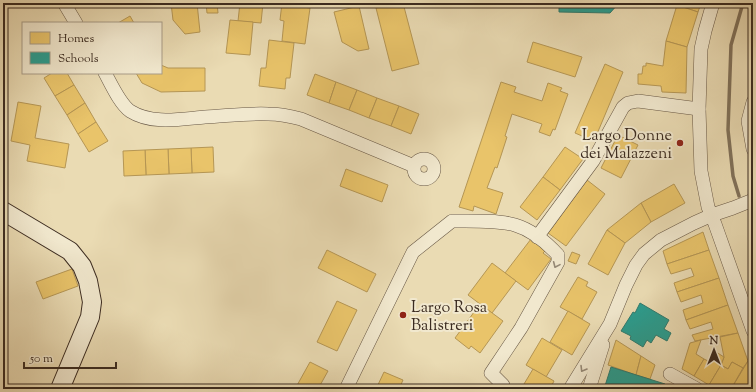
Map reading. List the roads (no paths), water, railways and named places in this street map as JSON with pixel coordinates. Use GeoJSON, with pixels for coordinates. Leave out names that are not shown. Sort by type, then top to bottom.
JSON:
{"type":"FeatureCollection","features":[{"type":"Feature","properties":{"kind":"street"},"geometry":{"type":"LineString","coordinates":[[64,3],[75,22]]}},
{"type":"Feature","properties":{"kind":"street"},"geometry":{"type":"LineString","coordinates":[[713,3],[704,31],[701,49],[699,109],[701,171],[708,207],[753,331]]}},
{"type":"Feature","properties":{"kind":"street"},"geometry":{"type":"LineString","coordinates":[[106,74],[123,104],[138,115],[165,120],[268,114],[285,115],[301,119],[414,166]]}},
{"type":"Feature","properties":{"kind":"street"},"geometry":{"type":"LineString","coordinates":[[537,237],[593,161],[623,107],[628,103],[638,101],[699,109]]}},
{"type":"Feature","properties":{"kind":"street"},"geometry":{"type":"LineString","coordinates":[[753,102],[748,121],[753,148]]}},
{"type":"Feature","properties":{"kind":"street"},"geometry":{"type":"LineString","coordinates":[[589,389],[610,324],[626,284],[636,265],[644,254],[661,240],[694,223],[753,200]]}},
{"type":"Feature","properties":{"kind":"street"},"geometry":{"type":"LineString","coordinates":[[3,211],[70,251],[82,266],[88,281],[92,302],[90,317],[60,389]]}},
{"type":"Feature","properties":{"kind":"street"},"geometry":{"type":"LineString","coordinates":[[346,389],[413,252],[452,221],[496,222],[515,225],[531,232],[558,255],[558,262],[521,328],[491,372],[503,385],[504,389]]}},
{"type":"Feature","properties":{"kind":"street"},"geometry":{"type":"LineString","coordinates":[[570,389],[610,324]]}},
{"type":"Feature","properties":{"kind":"street"},"geometry":{"type":"LineString","coordinates":[[670,374],[697,389]]}},
{"type":"Feature","properties":{"kind":"waterway"},"geometry":{"type":"LineString","coordinates":[[739,196],[733,176],[728,130],[731,45],[743,3]]}},
{"type":"Feature","properties":{"kind":"place","name":"Largo Donne dei Malazzeni"},"geometry":{"type":"Point","coordinates":[680,143]}},
{"type":"Feature","properties":{"kind":"place","name":"Largo Rosa Balistreri"},"geometry":{"type":"Point","coordinates":[403,315]}}]}
